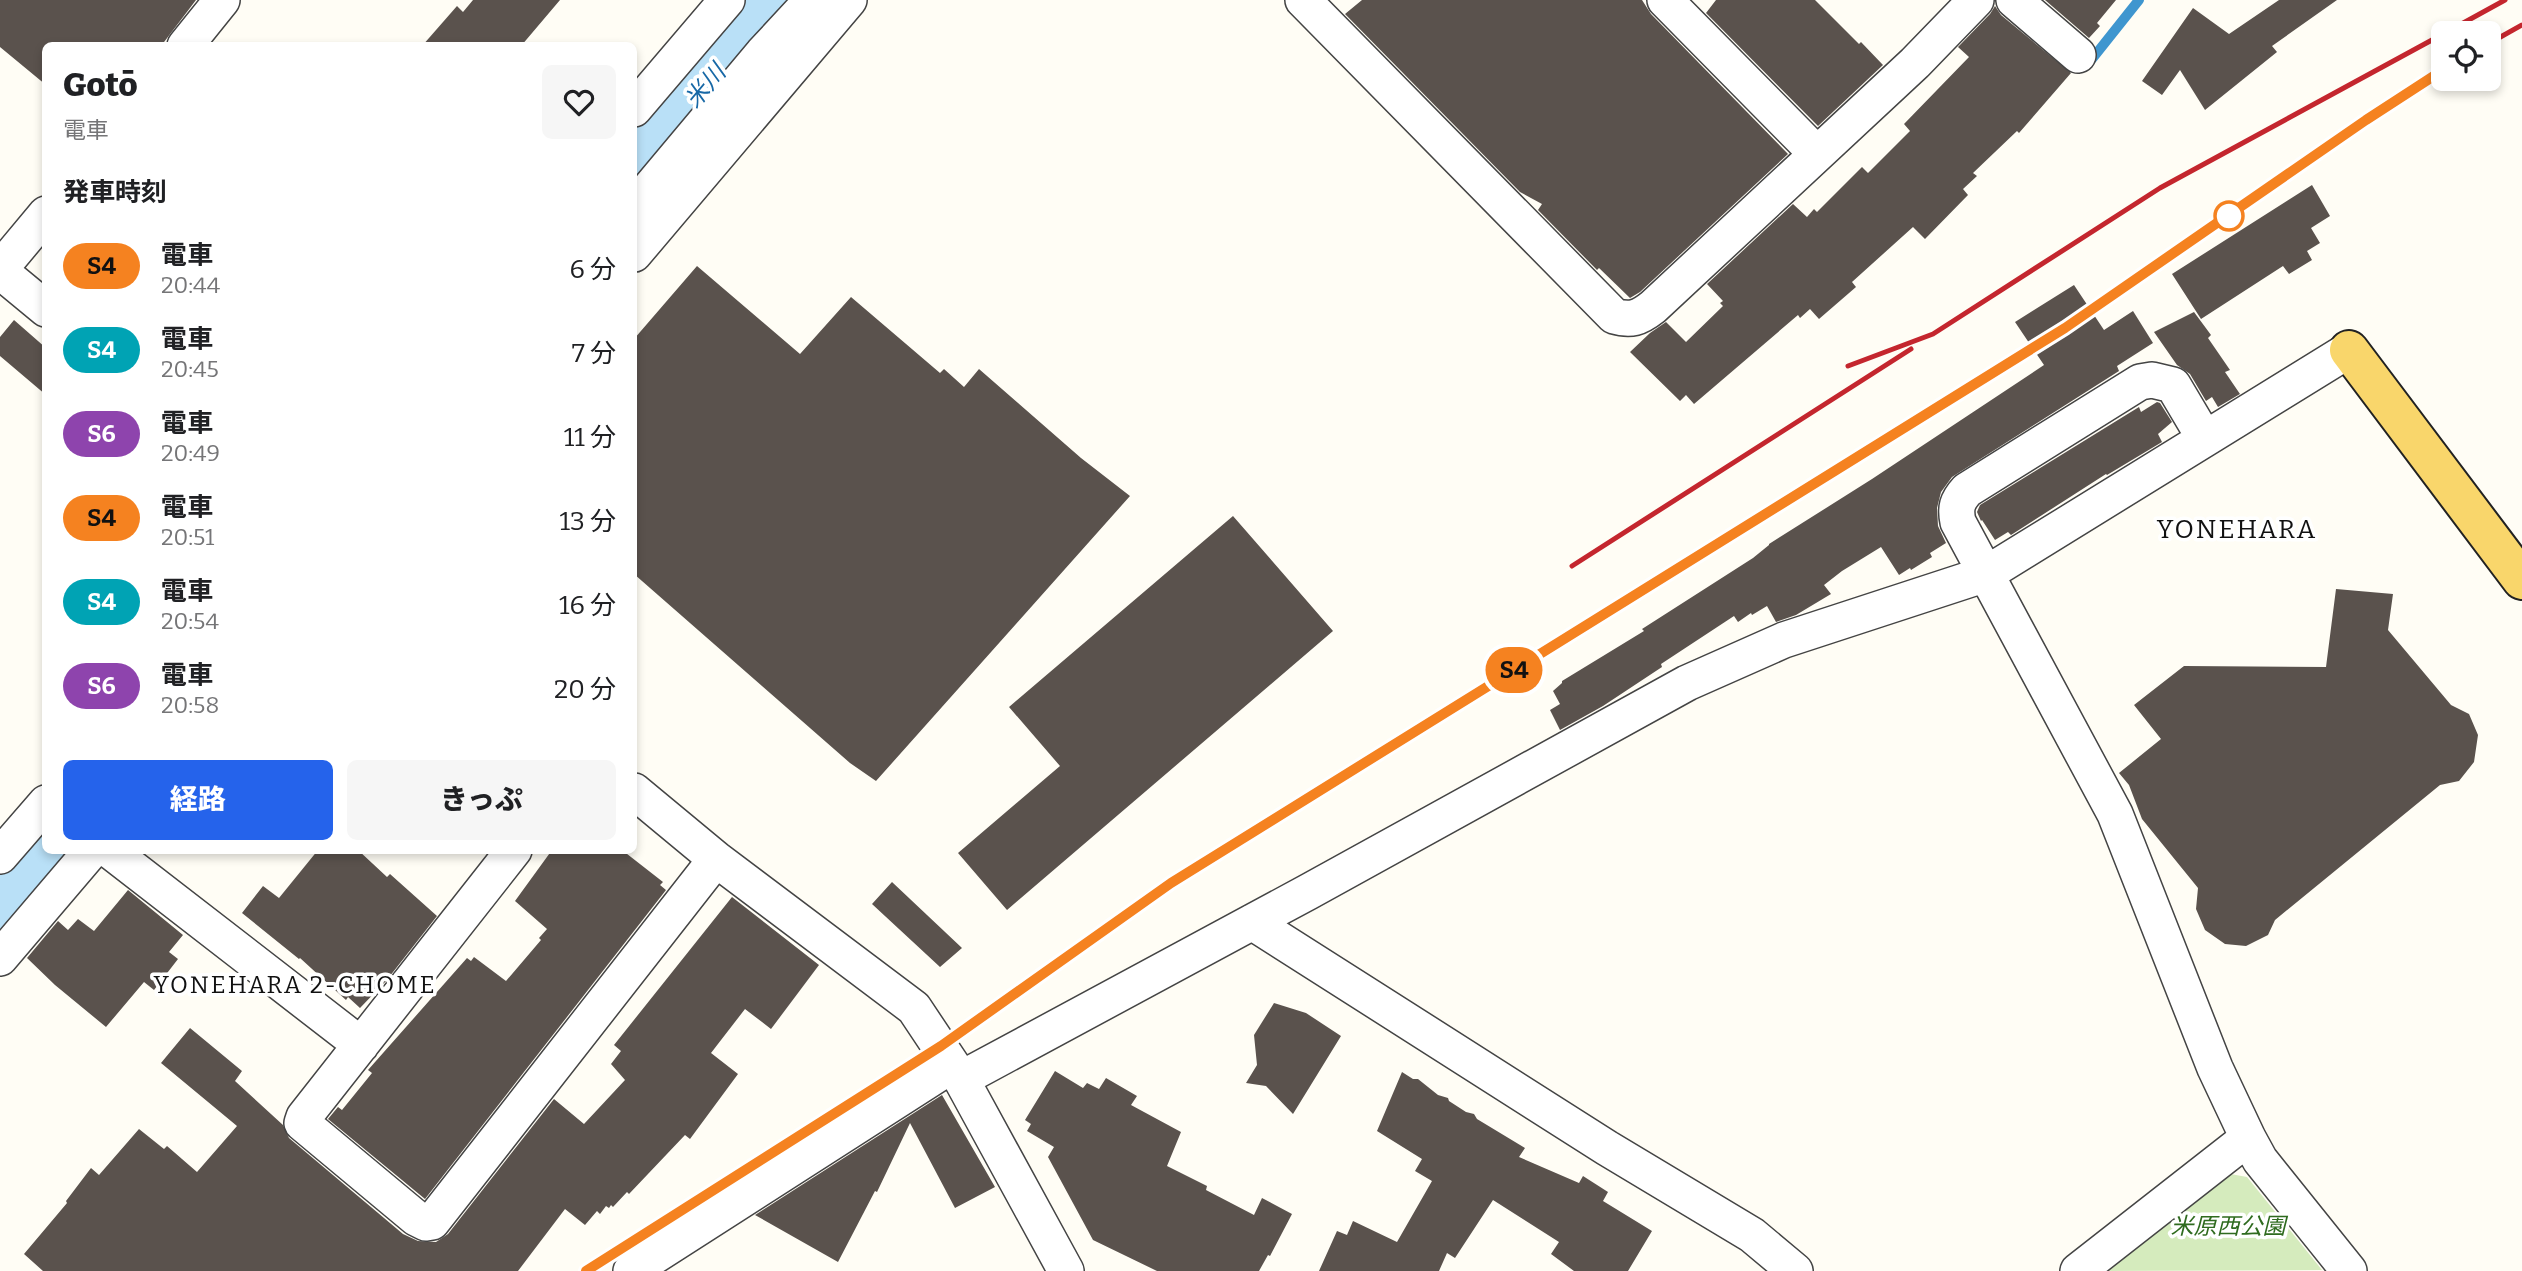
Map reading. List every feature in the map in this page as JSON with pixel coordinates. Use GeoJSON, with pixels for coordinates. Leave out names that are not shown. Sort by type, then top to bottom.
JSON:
{"type":"FeatureCollection","features":[{"type":"Feature","properties":{"kind":"main road"},"geometry":{"type":"LineString","coordinates":[[2349,350],[2522,580]]}},
{"type":"Feature","properties":{"kind":"street"},"geometry":{"type":"LineString","coordinates":[[188,42],[222,0]]}},
{"type":"Feature","properties":{"kind":"street"},"geometry":{"type":"LineString","coordinates":[[637,105],[727,0]]}},
{"type":"Feature","properties":{"kind":"street"},"geometry":{"type":"LineString","coordinates":[[637,203],[763,53],[807,10],[849,0]]}},
{"type":"Feature","properties":{"kind":"street"},"geometry":{"type":"LineString","coordinates":[[1303,0],[1614,316],[1628,320],[1639,318],[1646,312],[1817,155],[1976,0]]}},
{"type":"Feature","properties":{"kind":"street"},"geometry":{"type":"LineString","coordinates":[[1665,0],[1817,155]]}},
{"type":"Feature","properties":{"kind":"street"},"geometry":{"type":"LineString","coordinates":[[2014,0],[2078,55]]}},
{"type":"Feature","properties":{"kind":"street"},"geometry":{"type":"LineString","coordinates":[[637,250],[807,10]]}},
{"type":"Feature","properties":{"kind":"street"},"geometry":{"type":"LineString","coordinates":[[42,219],[0,270],[42,306]]}},
{"type":"Feature","properties":{"kind":"street"},"geometry":{"type":"LineString","coordinates":[[631,1271],[956,1072],[1252,922],[1688,683],[1784,640],[1986,574],[2349,350]]}},
{"type":"Feature","properties":{"kind":"street"},"geometry":{"type":"LineString","coordinates":[[2205,439],[2173,385],[2152,380],[2140,382],[1967,490],[1955,510],[1958,522],[2115,814],[2215,1068],[2248,1138],[2260,1160],[2349,1271]]}},
{"type":"Feature","properties":{"kind":"street"},"geometry":{"type":"LineString","coordinates":[[637,793],[716,859],[914,1008],[956,1072],[1066,1271]]}},
{"type":"Feature","properties":{"kind":"street"},"geometry":{"type":"LineString","coordinates":[[0,856],[42,808]]}},
{"type":"Feature","properties":{"kind":"street"},"geometry":{"type":"LineString","coordinates":[[0,958],[89,854]]}},
{"type":"Feature","properties":{"kind":"street"},"geometry":{"type":"LineString","coordinates":[[113,854],[360,1045]]}},
{"type":"Feature","properties":{"kind":"street"},"geometry":{"type":"LineString","coordinates":[[511,854],[302,1123],[416,1218],[426,1223],[432,1222],[716,859]]}},
{"type":"Feature","properties":{"kind":"street"},"geometry":{"type":"LineString","coordinates":[[1252,922],[1596,1141],[1752,1235],[1795,1271]]}},
{"type":"Feature","properties":{"kind":"street"},"geometry":{"type":"LineString","coordinates":[[2078,1271],[2248,1138]]}},
{"type":"Feature","properties":{"kind":"green space","name":"米原西公園"},"geometry":{"type":"Polygon","coordinates":[[[2225,1173],[2247,1177],[2322,1270],[2098,1271],[2225,1173]]]}},
{"type":"Feature","properties":{"kind":"building"},"geometry":{"type":"Polygon","coordinates":[[[0,0],[196,0],[164,42],[42,42],[42,82],[0,47],[0,0]]]}},
{"type":"Feature","properties":{"kind":"building"},"geometry":{"type":"Polygon","coordinates":[[[473,0],[560,0],[524,42],[426,42],[457,6],[463,12],[473,0]]]}},
{"type":"Feature","properties":{"kind":"building"},"geometry":{"type":"Polygon","coordinates":[[[1362,0],[1642,0],[1651,14],[1788,154],[1640,292],[1630,298],[1599,268],[1597,270],[1538,210],[1542,204],[1520,192],[1345,14],[1362,0]]]}},
{"type":"Feature","properties":{"kind":"building"},"geometry":{"type":"Polygon","coordinates":[[[1716,0],[1815,0],[1883,65],[1818,126],[1706,13],[1716,0]]]}},
{"type":"Feature","properties":{"kind":"building"},"geometry":{"type":"Polygon","coordinates":[[[2045,0],[2116,0],[2097,23],[2100,26],[2089,38],[2045,0]]]}},
{"type":"Feature","properties":{"kind":"building"},"geometry":{"type":"Polygon","coordinates":[[[2279,0],[2337,0],[2272,46],[2277,52],[2205,110],[2180,70],[2162,95],[2142,81],[2193,8],[2229,34],[2279,0]]]}},
{"type":"Feature","properties":{"kind":"building"},"geometry":{"type":"Polygon","coordinates":[[[1995,6],[2001,15],[2071,73],[2019,133],[2017,131],[1973,173],[1977,176],[1963,189],[1968,195],[1925,239],[1913,227],[1852,282],[1856,287],[1819,319],[1810,309],[1800,318],[1798,315],[1694,404],[1686,395],[1680,401],[1630,352],[1666,322],[1686,342],[1723,306],[1720,303],[1723,301],[1707,284],[1793,204],[1807,217],[1814,209],[1817,212],[1862,167],[1868,173],[1910,131],[1904,124],[1969,57],[1958,47],[1995,6]]]}},
{"type":"Feature","properties":{"kind":"building"},"geometry":{"type":"Polygon","coordinates":[[[2312,185],[2330,216],[2311,228],[2320,243],[2307,251],[2312,260],[2289,274],[2283,266],[2201,319],[2172,274],[2312,185]]]}},
{"type":"Feature","properties":{"kind":"building"},"geometry":{"type":"Polygon","coordinates":[[[697,266],[800,354],[851,297],[940,373],[944,369],[964,387],[979,369],[1081,458],[1130,496],[876,781],[850,763],[637,577],[637,336],[697,266]]]}},
{"type":"Feature","properties":{"kind":"building"},"geometry":{"type":"Polygon","coordinates":[[[2074,285],[2104,330],[2133,311],[2153,343],[2117,366],[2119,371],[1952,477],[1941,492],[1937,508],[1938,526],[1946,543],[1930,553],[1932,557],[1899,575],[1881,547],[1824,585],[1831,594],[1796,615],[1776,622],[1767,606],[1738,622],[1734,616],[1603,706],[1560,730],[1550,710],[1560,704],[1553,691],[1562,681],[1644,631],[1642,629],[1753,558],[1769,544],[2044,365],[2015,322],[2074,285]]]}},
{"type":"Feature","properties":{"kind":"building"},"geometry":{"type":"Polygon","coordinates":[[[2194,312],[2211,335],[2208,338],[2230,370],[2225,372],[2240,394],[2218,407],[2212,397],[2206,401],[2190,374],[2177,365],[2154,332],[2194,312]]]}},
{"type":"Feature","properties":{"kind":"building"},"geometry":{"type":"Polygon","coordinates":[[[14,320],[42,344],[42,392],[0,356],[0,337],[14,320]]]}},
{"type":"Feature","properties":{"kind":"building"},"geometry":{"type":"Polygon","coordinates":[[[2157,402],[2172,422],[2158,434],[2162,442],[2106,474],[2011,535],[2008,532],[1995,540],[1977,512],[1980,505],[2139,407],[2141,412],[2157,402]]]}},
{"type":"Feature","properties":{"kind":"building"},"geometry":{"type":"Polygon","coordinates":[[[1233,516],[1333,631],[1007,910],[958,853],[1060,766],[1009,707],[1233,516]]]}},
{"type":"Feature","properties":{"kind":"building"},"geometry":{"type":"Polygon","coordinates":[[[2336,589],[2393,594],[2388,630],[2451,705],[2469,714],[2478,735],[2474,762],[2459,781],[2440,785],[2275,920],[2268,935],[2246,946],[2225,944],[2205,930],[2196,909],[2198,888],[2142,819],[2129,785],[2119,773],[2161,739],[2134,705],[2184,666],[2326,667],[2336,589]]]}},
{"type":"Feature","properties":{"kind":"building"},"geometry":{"type":"Polygon","coordinates":[[[315,854],[362,854],[387,877],[390,874],[437,916],[386,981],[360,1008],[348,997],[346,1000],[300,958],[242,913],[263,886],[279,898],[315,854]]]}},
{"type":"Feature","properties":{"kind":"building"},"geometry":{"type":"Polygon","coordinates":[[[549,854],[627,854],[663,882],[660,885],[666,890],[425,1199],[328,1119],[338,1107],[342,1110],[372,1073],[368,1070],[467,958],[471,961],[474,957],[506,981],[547,929],[515,901],[549,854]]]}},
{"type":"Feature","properties":{"kind":"building"},"geometry":{"type":"Polygon","coordinates":[[[892,882],[962,948],[940,967],[872,904],[892,882]]]}},
{"type":"Feature","properties":{"kind":"building"},"geometry":{"type":"Polygon","coordinates":[[[128,890],[183,935],[169,952],[178,959],[154,990],[144,982],[106,1027],[27,958],[58,921],[68,930],[78,919],[94,931],[128,890]]]}},
{"type":"Feature","properties":{"kind":"building"},"geometry":{"type":"Polygon","coordinates":[[[732,897],[819,965],[771,1029],[745,1009],[711,1053],[738,1074],[690,1139],[685,1135],[629,1194],[627,1192],[613,1207],[606,1206],[600,1214],[597,1211],[585,1225],[565,1209],[518,1271],[43,1271],[24,1254],[67,1203],[91,1168],[99,1175],[139,1129],[164,1149],[167,1146],[197,1172],[237,1126],[161,1063],[190,1028],[242,1071],[235,1081],[283,1125],[289,1138],[403,1234],[418,1241],[436,1242],[448,1234],[554,1099],[584,1124],[625,1080],[611,1064],[621,1051],[614,1045],[732,897]]]}},
{"type":"Feature","properties":{"kind":"building"},"geometry":{"type":"Polygon","coordinates":[[[1274,1003],[1306,1013],[1341,1036],[1293,1114],[1266,1086],[1246,1083],[1257,1065],[1254,1035],[1274,1003]]]}},
{"type":"Feature","properties":{"kind":"building"},"geometry":{"type":"Polygon","coordinates":[[[1055,1071],[1083,1088],[1087,1083],[1099,1089],[1106,1078],[1137,1096],[1131,1105],[1181,1132],[1167,1166],[1207,1186],[1206,1190],[1254,1215],[1262,1198],[1292,1214],[1259,1271],[1157,1271],[1093,1240],[1048,1157],[1054,1147],[1027,1131],[1031,1124],[1025,1120],[1055,1071]]]}},
{"type":"Feature","properties":{"kind":"building"},"geometry":{"type":"Polygon","coordinates":[[[1402,1072],[1418,1079],[1438,1095],[1448,1098],[1525,1148],[1519,1157],[1579,1183],[1583,1176],[1608,1192],[1603,1201],[1652,1231],[1628,1271],[1574,1271],[1551,1254],[1559,1242],[1493,1200],[1455,1258],[1447,1253],[1439,1271],[1319,1271],[1337,1231],[1347,1235],[1353,1221],[1397,1242],[1432,1181],[1415,1171],[1422,1159],[1377,1131],[1402,1072]]]}},
{"type":"Feature","properties":{"kind":"building"},"geometry":{"type":"Polygon","coordinates":[[[942,1095],[995,1187],[955,1208],[910,1123],[877,1192],[875,1191],[838,1262],[755,1215],[942,1095]]]}},
{"type":"Feature","properties":{"kind":"waterway","name":"米川"},"geometry":{"type":"LineString","coordinates":[[637,167],[776,0]]}},
{"type":"Feature","properties":{"kind":"waterway"},"geometry":{"type":"LineString","coordinates":[[2092,59],[2139,0]]}},
{"type":"Feature","properties":{"kind":"waterway","name":"米川"},"geometry":{"type":"LineString","coordinates":[[0,917],[55,854]]}},
{"type":"Feature","properties":{"kind":"railway"},"geometry":{"type":"LineString","coordinates":[[2467,21],[2505,0]]}},
{"type":"Feature","properties":{"kind":"railway"},"geometry":{"type":"LineString","coordinates":[[2501,37],[2522,25]]}},
{"type":"Feature","properties":{"kind":"railway"},"geometry":{"type":"LineString","coordinates":[[1848,366],[1933,334],[2160,188],[2431,41]]}},
{"type":"Feature","properties":{"kind":"railway"},"geometry":{"type":"LineString","coordinates":[[586,1271],[941,1046],[1171,882],[2065,328],[2366,119],[2431,78]]}},
{"type":"Feature","properties":{"kind":"railway"},"geometry":{"type":"LineString","coordinates":[[1572,566],[1911,349]]}},
{"type":"Feature","properties":{"kind":"train","name":"S4"},"geometry":{"type":"LineString","coordinates":[[586,1271],[941,1046],[1171,883],[2065,328],[2431,77]]}},
{"type":"Feature","properties":{"kind":"district","name":"YONEHARA"},"geometry":{"type":"Point","coordinates":[2237,529]}},
{"type":"Feature","properties":{"kind":"district","name":"YONEHARA 2-CHOME"},"geometry":{"type":"Point","coordinates":[295,985]}}]}
